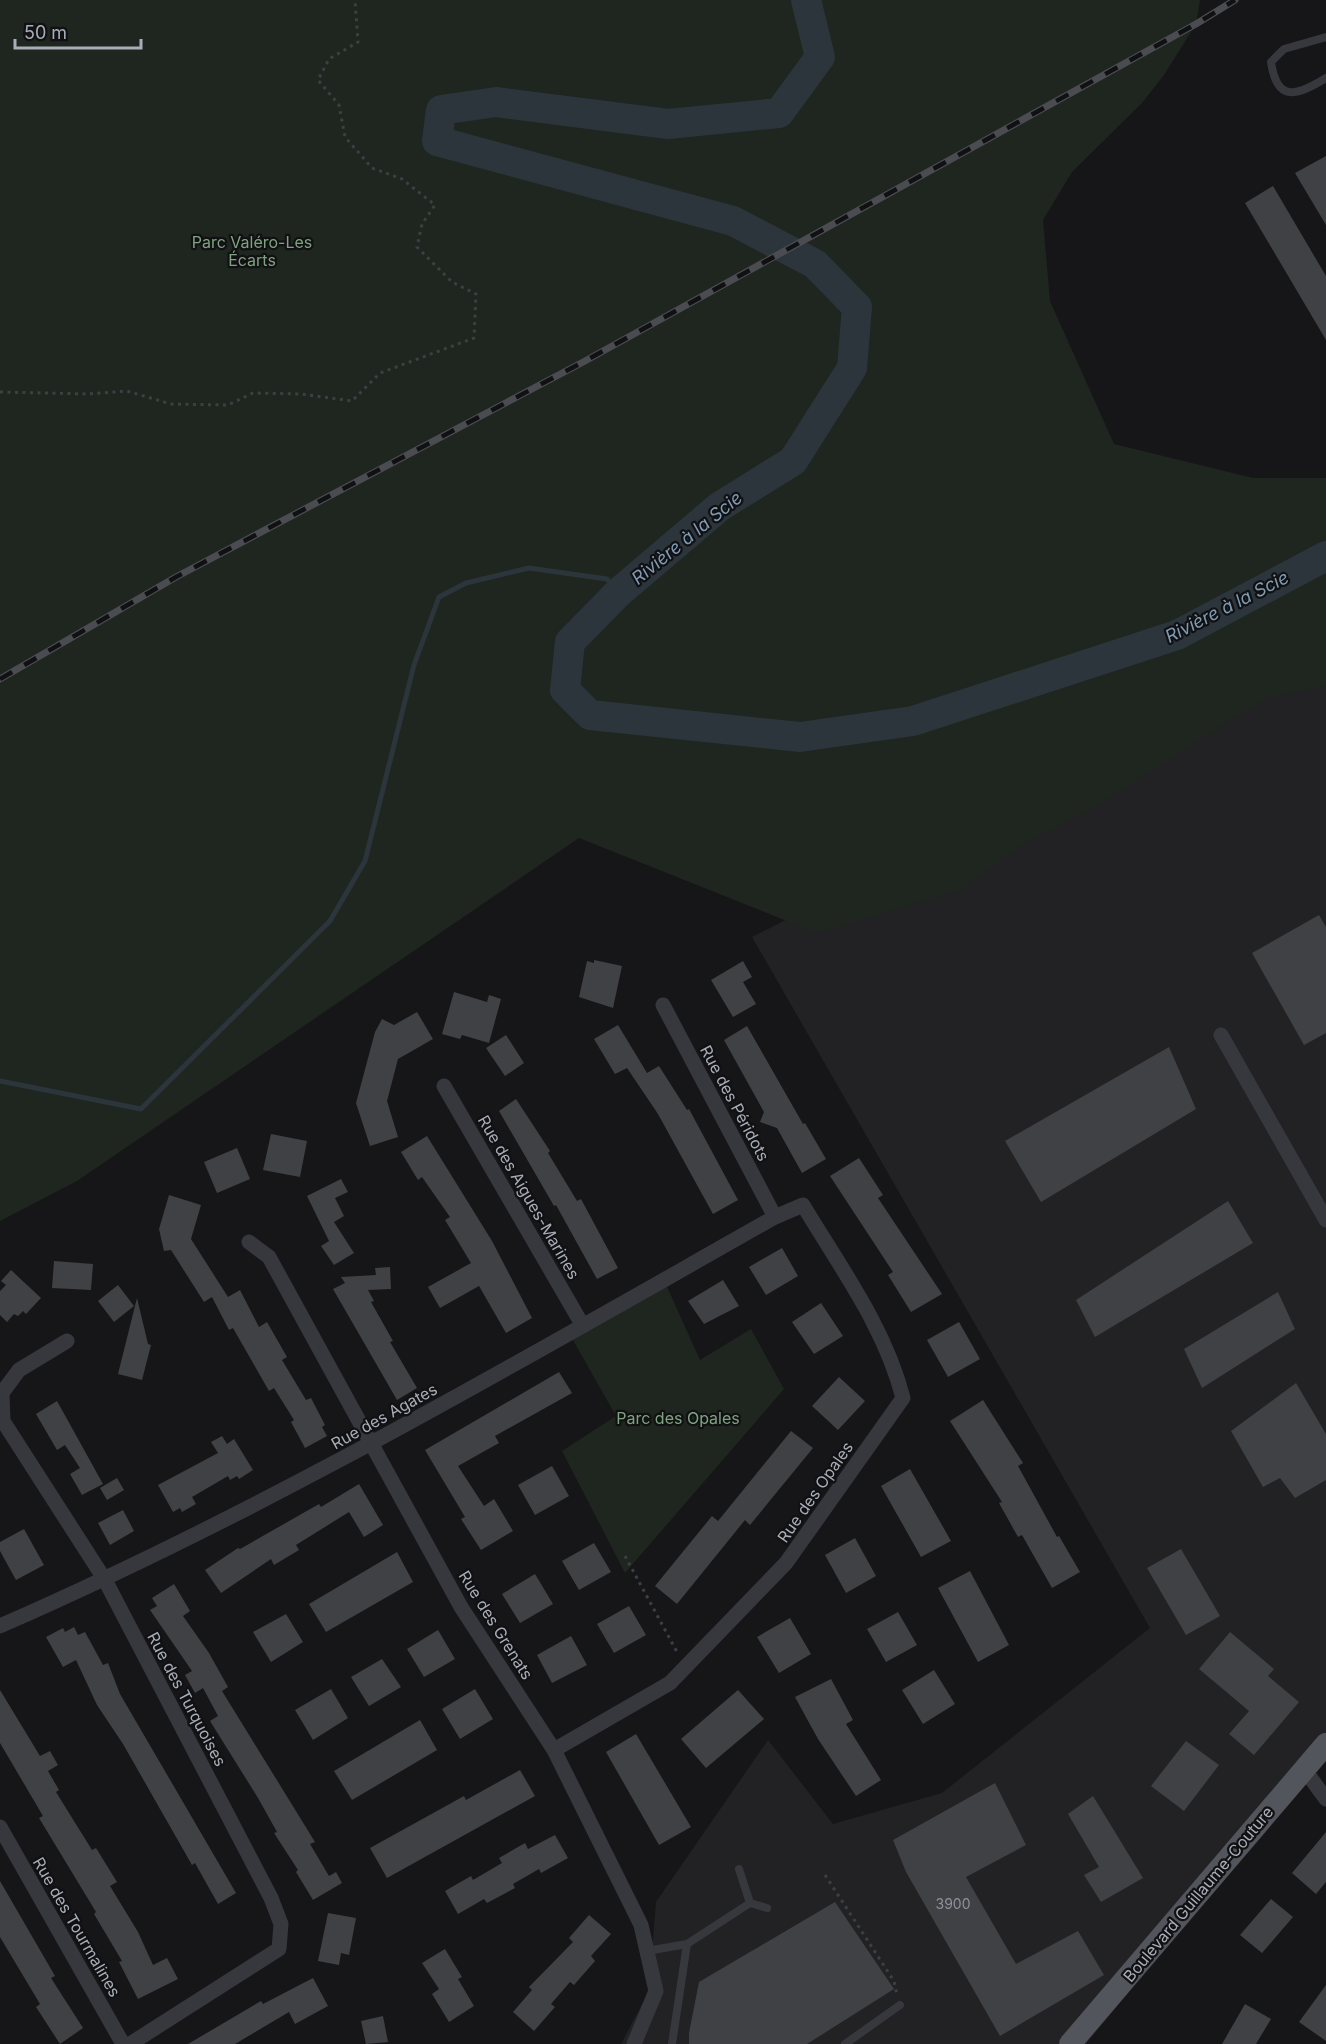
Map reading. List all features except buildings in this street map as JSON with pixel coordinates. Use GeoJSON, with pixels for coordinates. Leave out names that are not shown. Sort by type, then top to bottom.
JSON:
{"type":"FeatureCollection","features":[{"type":"Feature","properties":{"kind":"main road","name":"Boulevard Guillaume-Couture"},"geometry":{"type":"LineString","coordinates":[[1070,2044],[1326,1743]]}},
{"type":"Feature","properties":{"kind":"street","name":"Rue des Péridots"},"geometry":{"type":"LineString","coordinates":[[663,1005],[775,1217]]}},
{"type":"Feature","properties":{"kind":"street"},"geometry":{"type":"LineString","coordinates":[[1221,1035],[1326,1220]]}},
{"type":"Feature","properties":{"kind":"street","name":"Rue des Aigues-Marines"},"geometry":{"type":"LineString","coordinates":[[444,1086],[583,1326]]}},
{"type":"Feature","properties":{"kind":"street","name":"Rue des Opales"},"geometry":{"type":"LineString","coordinates":[[554,1750],[670,1683],[686,1667],[786,1563],[903,1398],[895,1368],[882,1337],[803,1205],[775,1217]]}},
{"type":"Feature","properties":{"kind":"street","name":"Rue des Agates"},"geometry":{"type":"LineString","coordinates":[[0,1626],[105,1580],[372,1445],[775,1217]]}},
{"type":"Feature","properties":{"kind":"street","name":"Rue des Grenats"},"geometry":{"type":"LineString","coordinates":[[249,1242],[269,1257],[461,1607],[554,1750],[641,1925],[656,1991],[634,2044]]}},
{"type":"Feature","properties":{"kind":"street","name":"Rue des Turquoises"},"geometry":{"type":"LineString","coordinates":[[67,1341],[19,1370],[2,1393],[3,1421],[105,1580],[265,1887],[281,1924],[279,1949],[130,2044]]}},
{"type":"Feature","properties":{"kind":"street"},"geometry":{"type":"LineString","coordinates":[[1304,1769],[1326,1799]]}},
{"type":"Feature","properties":{"kind":"street","name":"Rue des Tourmalines"},"geometry":{"type":"LineString","coordinates":[[0,1827],[123,2044]]}},
{"type":"Feature","properties":{"kind":"lane"},"geometry":{"type":"LineString","coordinates":[[1326,37],[1284,49],[1271,62],[1274,80],[1280,88],[1293,93],[1309,89],[1326,78]]}},
{"type":"Feature","properties":{"kind":"lane"},"geometry":{"type":"LineString","coordinates":[[739,1869],[750,1903]]}},
{"type":"Feature","properties":{"kind":"lane"},"geometry":{"type":"LineString","coordinates":[[646,1951],[687,1944],[750,1903],[768,1908]]}},
{"type":"Feature","properties":{"kind":"lane"},"geometry":{"type":"LineString","coordinates":[[672,2044],[687,1944]]}},
{"type":"Feature","properties":{"kind":"lane"},"geometry":{"type":"LineString","coordinates":[[845,2044],[900,2005]]}},
{"type":"Feature","properties":{"kind":"path"},"geometry":{"type":"LineString","coordinates":[[0,392],[88,394],[127,391],[171,404],[228,405],[253,393],[301,394],[352,402],[380,373],[474,338],[476,294],[452,282],[417,247],[422,224],[435,205],[402,179],[372,168],[345,136],[339,105],[318,80],[329,59],[358,42],[355,0]]}},
{"type":"Feature","properties":{"kind":"path"},"geometry":{"type":"LineString","coordinates":[[625,1556],[686,1667]]}},
{"type":"Feature","properties":{"kind":"path"},"geometry":{"type":"LineString","coordinates":[[825,1875],[894,1981],[900,2005]]}},
{"type":"Feature","properties":{"kind":"shaded area"},"geometry":{"type":"Polygon","coordinates":[[[1326,655],[1326,1751],[1086,2044],[621,2044],[649,1991],[656,1902],[768,1740],[833,1824],[942,1793],[1150,1628],[752,937],[1149,735],[1326,655]]]}},
{"type":"Feature","properties":{"kind":"green space","name":"Parc Valéro-Les Écarts"},"geometry":{"type":"Polygon","coordinates":[[[0,0],[1200,0],[1196,24],[1164,75],[1142,103],[1072,172],[1043,220],[1050,301],[1114,444],[1253,478],[1326,478],[1326,685],[1264,699],[1102,803],[1017,848],[961,890],[817,933],[579,838],[77,1181],[0,1221],[0,0]]]}},
{"type":"Feature","properties":{"kind":"green space","name":"Parc des Opales"},"geometry":{"type":"Polygon","coordinates":[[[664,1280],[700,1360],[751,1329],[784,1389],[625,1573],[562,1451],[616,1416],[569,1333],[664,1280]]]}},
{"type":"Feature","properties":{"kind":"waterway","name":"Rivière à la Scie"},"geometry":{"type":"LineString","coordinates":[[806,0],[820,57],[779,113],[668,124],[496,102],[441,110],[437,141],[733,221],[815,264],[857,307],[852,368],[793,461],[719,507],[618,593],[570,642],[565,690],[590,715],[800,737],[913,721],[1177,635],[1326,556]]}},
{"type":"Feature","properties":{"kind":"waterway"},"geometry":{"type":"LineString","coordinates":[[0,1081],[141,1109],[330,921],[365,861],[414,665],[439,597],[466,583],[529,568],[607,579],[618,593]]}},
{"type":"Feature","properties":{"kind":"railway"},"geometry":{"type":"LineString","coordinates":[[0,679],[176,577],[585,361],[1196,24],[1235,0]]}}]}
